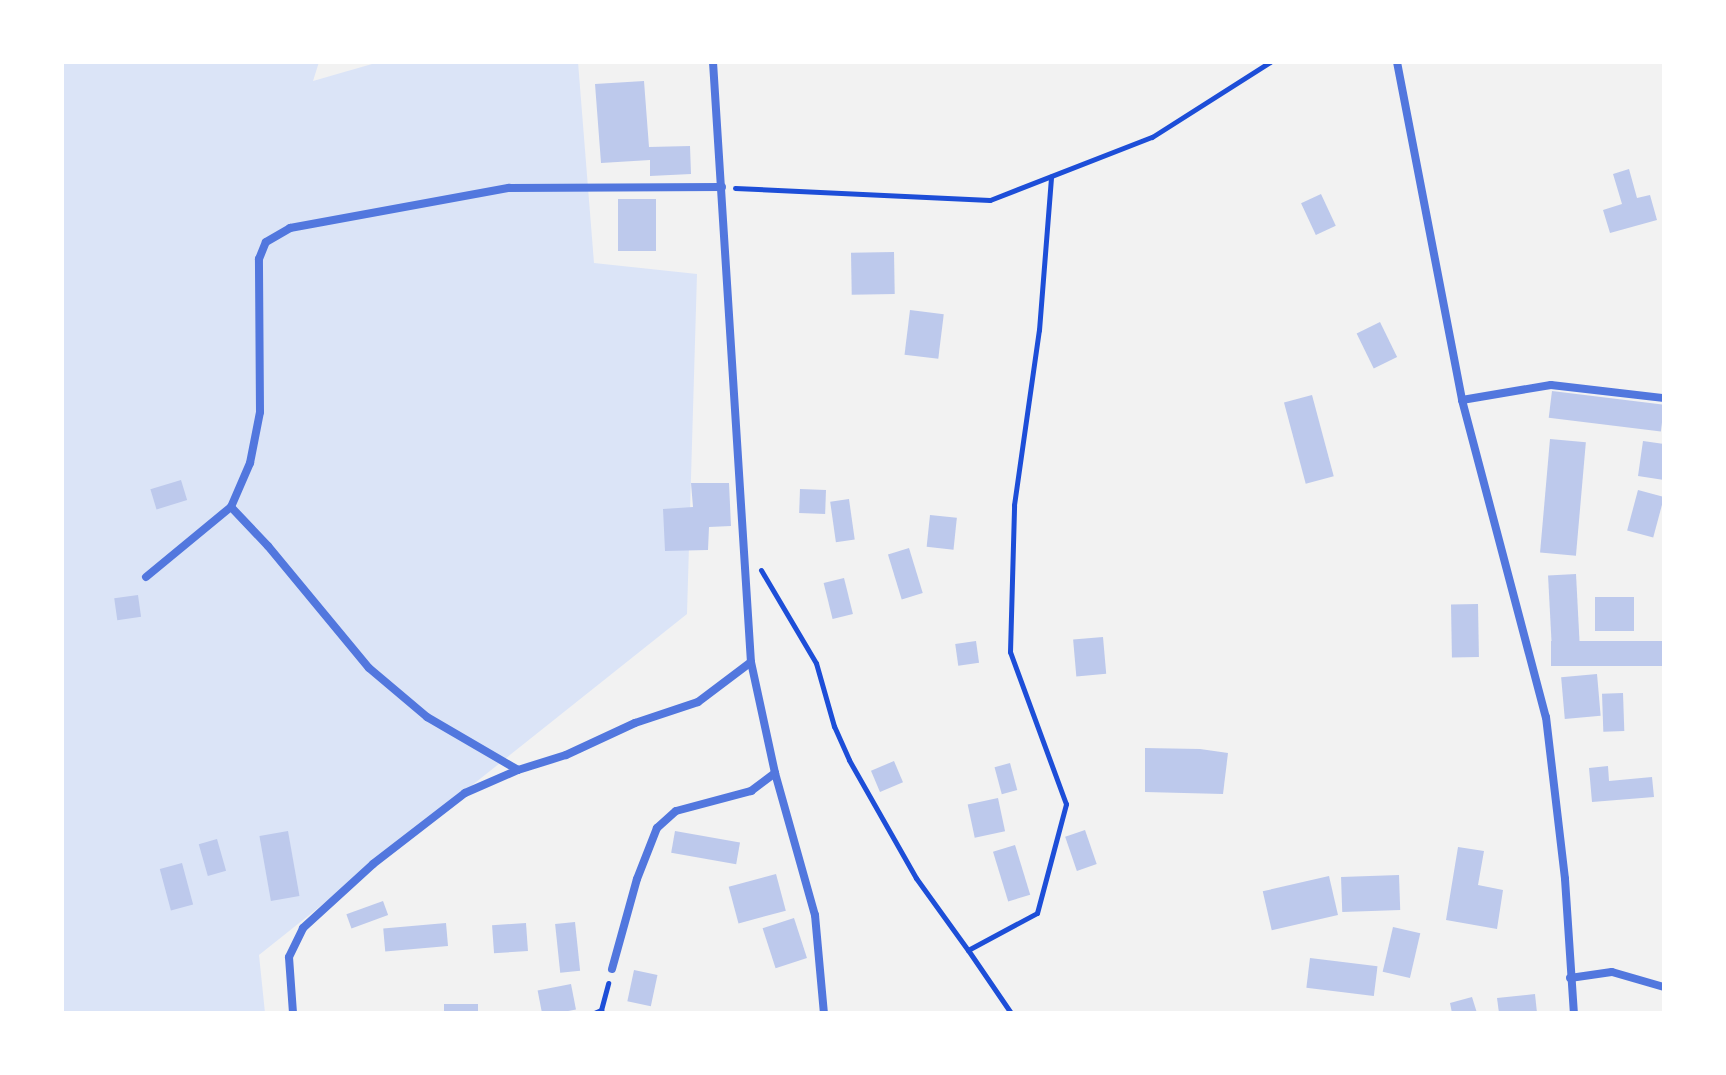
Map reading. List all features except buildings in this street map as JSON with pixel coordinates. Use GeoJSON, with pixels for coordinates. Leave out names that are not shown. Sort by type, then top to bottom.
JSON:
{"type":"FeatureCollection","features":[{"type":"Feature","properties":{"kind":"street"},"geometry":{"type":"LineString","coordinates":[[713,62],[751,662],[775,773],[815,915],[824,1013]]}},
{"type":"Feature","properties":{"kind":"street"},"geometry":{"type":"LineString","coordinates":[[1397,62],[1462,400],[1546,717],[1565,879],[1574,1013]]}},
{"type":"Feature","properties":{"kind":"street"},"geometry":{"type":"LineString","coordinates":[[146,577],[231,507],[250,463],[260,412],[259,259],[266,242],[290,228],[509,188],[722,187]]}},
{"type":"Feature","properties":{"kind":"street"},"geometry":{"type":"LineString","coordinates":[[1462,400],[1551,385],[1664,398]]}},
{"type":"Feature","properties":{"kind":"street"},"geometry":{"type":"LineString","coordinates":[[231,507],[268,546],[369,668],[427,717],[518,770]]}},
{"type":"Feature","properties":{"kind":"street"},"geometry":{"type":"LineString","coordinates":[[293,1013],[289,957],[303,928],[373,864],[465,793],[518,770],[566,755],[635,723],[698,702],[751,662]]}},
{"type":"Feature","properties":{"kind":"street"},"geometry":{"type":"LineString","coordinates":[[612,969],[637,879],[657,828],[676,811],[751,791],[775,773]]}},
{"type":"Feature","properties":{"kind":"street"},"geometry":{"type":"LineString","coordinates":[[1570,978],[1612,972],[1664,987]]}},
{"type":"Feature","properties":{"kind":"path"},"geometry":{"type":"LineString","coordinates":[[722,187],[990,200],[1152,137],[1270,62]]}},
{"type":"Feature","properties":{"kind":"path"},"geometry":{"type":"LineString","coordinates":[[968,950],[1037,913],[1066,804],[1010,652],[1014,505],[1039,330],[1051,176]]}},
{"type":"Feature","properties":{"kind":"path"},"geometry":{"type":"LineString","coordinates":[[745,549],[767,578],[816,663],[834,726],[849,760],[916,878],[1011,1013]]}},
{"type":"Feature","properties":{"kind":"path"},"geometry":{"type":"LineString","coordinates":[[594,1013],[601,1010],[612,969]]}},
{"type":"Feature","properties":{"kind":"shaded area"},"geometry":{"type":"Polygon","coordinates":[[[62,62],[319,62],[313,81],[379,62],[578,62],[594,263],[697,274],[687,614],[259,955],[265,1013],[62,1013],[62,62]]]}}]}
